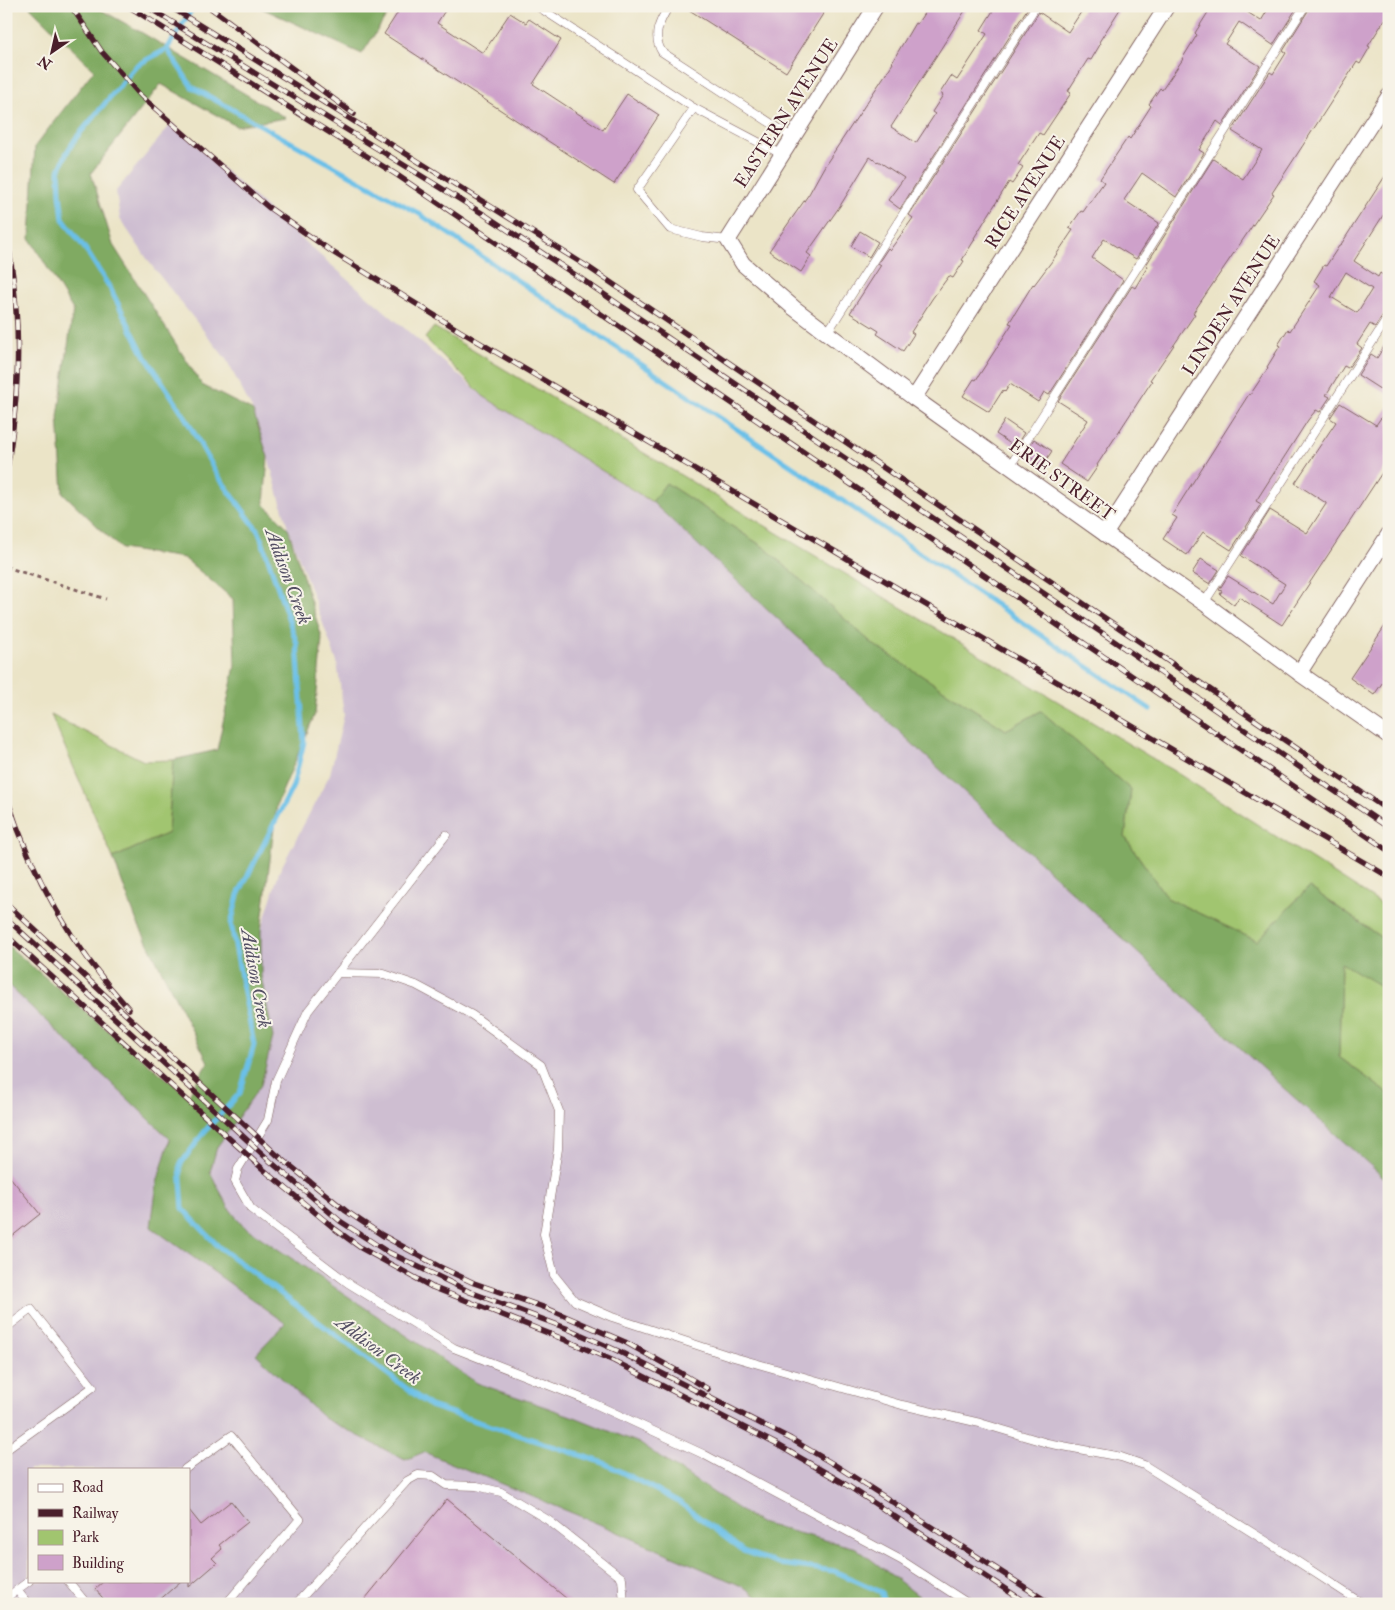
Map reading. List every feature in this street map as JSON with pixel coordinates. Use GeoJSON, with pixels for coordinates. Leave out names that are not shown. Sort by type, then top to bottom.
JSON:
{"type":"FeatureCollection","features":[{"type":"Feature","properties":{"kind":"street","name":"EASTERN AVENUE"},"geometry":{"type":"LineString","coordinates":[[728,240],[876,6]]}},
{"type":"Feature","properties":{"kind":"street","name":"RICE AVENUE"},"geometry":{"type":"LineString","coordinates":[[914,398],[1167,6]]}},
{"type":"Feature","properties":{"kind":"street","name":"LINDEN AVENUE"},"geometry":{"type":"LineString","coordinates":[[1105,534],[1389,96]]}},
{"type":"Feature","properties":{"kind":"street","name":"ERIE STREET"},"geometry":{"type":"LineString","coordinates":[[728,240],[743,264],[794,308],[914,398],[1389,736]]}},
{"type":"Feature","properties":{"kind":"street"},"geometry":{"type":"LineString","coordinates":[[1299,673],[1389,534]]}},
{"type":"Feature","properties":{"kind":"lane"},"geometry":{"type":"LineString","coordinates":[[536,6],[694,108],[781,154]]}},
{"type":"Feature","properties":{"kind":"lane"},"geometry":{"type":"LineString","coordinates":[[669,6],[656,34],[656,43],[662,52],[792,137]]}},
{"type":"Feature","properties":{"kind":"lane"},"geometry":{"type":"LineString","coordinates":[[827,332],[1036,6]]}},
{"type":"Feature","properties":{"kind":"lane"},"geometry":{"type":"LineString","coordinates":[[1010,466],[1305,6]]}},
{"type":"Feature","properties":{"kind":"lane"},"geometry":{"type":"LineString","coordinates":[[694,108],[637,190],[670,229],[702,237],[728,240]]}},
{"type":"Feature","properties":{"kind":"lane"},"geometry":{"type":"LineString","coordinates":[[1204,603],[1389,316]]}},
{"type":"Feature","properties":{"kind":"lane"},"geometry":{"type":"LineString","coordinates":[[446,835],[308,1011],[276,1081],[268,1120],[238,1168],[235,1181],[251,1209],[348,1283],[454,1348],[584,1399],[702,1454],[901,1560],[969,1604]]}},
{"type":"Feature","properties":{"kind":"lane"},"geometry":{"type":"LineString","coordinates":[[338,973],[384,974],[416,985],[472,1015],[541,1065],[560,1112],[558,1149],[544,1234],[554,1275],[575,1301],[612,1317],[730,1356],[902,1405],[980,1423],[1047,1444],[1121,1457],[1144,1465],[1363,1604]]}},
{"type":"Feature","properties":{"kind":"lane"},"geometry":{"type":"LineString","coordinates":[[6,1328],[31,1309],[94,1387],[6,1450]]}},
{"type":"Feature","properties":{"kind":"lane"},"geometry":{"type":"LineString","coordinates":[[186,1468],[231,1436],[300,1519],[226,1604]]}},
{"type":"Feature","properties":{"kind":"lane"},"geometry":{"type":"LineString","coordinates":[[296,1604],[407,1481],[418,1475],[433,1476],[446,1486],[477,1486],[501,1492],[548,1520],[622,1578],[624,1604]]}},
{"type":"Feature","properties":{"kind":"lane"},"geometry":{"type":"LineString","coordinates":[[6,1598],[28,1582]]}},
{"type":"Feature","properties":{"kind":"lane"},"geometry":{"type":"LineString","coordinates":[[69,1582],[87,1604]]}},
{"type":"Feature","properties":{"kind":"lane"},"geometry":{"type":"LineString","coordinates":[[17,1590],[28,1604]]}},
{"type":"Feature","properties":{"kind":"path"},"geometry":{"type":"LineString","coordinates":[[6,567],[106,599]]}},
{"type":"Feature","properties":{"kind":"shaded area"},"geometry":{"type":"Polygon","coordinates":[[[172,123],[307,244],[483,396],[652,502],[1389,1170],[1389,1604],[6,1604],[6,944],[224,1138],[261,1085],[273,1037],[261,976],[261,931],[279,872],[330,774],[344,715],[337,662],[288,528],[253,411],[226,359],[152,266],[120,219],[116,191],[172,123]]]}},
{"type":"Feature","properties":{"kind":"green space"},"geometry":{"type":"Polygon","coordinates":[[[29,6],[94,6],[286,118],[236,126],[161,84],[91,173],[113,245],[202,385],[253,411],[268,457],[264,504],[288,528],[322,638],[315,714],[277,804],[261,931],[261,976],[273,1037],[261,1085],[217,1147],[210,1172],[229,1208],[242,1225],[477,1383],[577,1418],[639,1443],[759,1523],[856,1548],[929,1604],[767,1604],[744,1587],[599,1524],[424,1452],[405,1460],[324,1418],[256,1354],[285,1323],[151,1227],[157,1183],[170,1139],[6,983],[6,944],[188,1096],[208,1062],[137,922],[113,858],[168,833],[173,760],[217,750],[235,666],[233,599],[184,558],[121,549],[63,493],[58,417],[73,310],[30,239],[35,146],[94,70],[29,6]]]}},
{"type":"Feature","properties":{"kind":"green space"},"geometry":{"type":"Polygon","coordinates":[[[257,6],[393,6],[362,54],[257,6]]]}},
{"type":"Feature","properties":{"kind":"green space"},"geometry":{"type":"Polygon","coordinates":[[[434,327],[1177,773],[1383,905],[1389,910],[1389,943],[1309,887],[1257,941],[1167,898],[1125,837],[1131,790],[1041,711],[1006,730],[874,645],[765,548],[666,483],[652,502],[483,396],[425,338],[434,327]]]}},
{"type":"Feature","properties":{"kind":"green space"},"geometry":{"type":"Polygon","coordinates":[[[666,483],[765,548],[874,645],[1006,730],[1041,711],[1131,790],[1125,837],[1167,898],[1257,941],[1309,887],[1389,943],[1389,991],[1341,963],[1339,1057],[1389,1094],[1389,1182],[1279,1084],[652,502],[666,483]]]}},
{"type":"Feature","properties":{"kind":"green space"},"geometry":{"type":"Polygon","coordinates":[[[51,715],[144,761],[173,760],[168,833],[113,858],[51,715]]]}},
{"type":"Feature","properties":{"kind":"green space"},"geometry":{"type":"Polygon","coordinates":[[[1341,962],[1389,991],[1389,1094],[1339,1057],[1341,962]]]}},
{"type":"Feature","properties":{"kind":"building"},"geometry":{"type":"Polygon","coordinates":[[[402,6],[448,6],[437,23],[483,53],[510,13],[526,23],[529,19],[561,40],[533,84],[603,130],[627,94],[659,115],[614,184],[384,34],[402,6]]]}},
{"type":"Feature","properties":{"kind":"building"},"geometry":{"type":"Polygon","coordinates":[[[683,6],[828,6],[786,72],[683,6]]]}},
{"type":"Feature","properties":{"kind":"building"},"geometry":{"type":"Polygon","coordinates":[[[929,6],[968,6],[891,127],[916,143],[935,114],[932,112],[943,95],[940,93],[951,76],[957,80],[987,34],[981,30],[996,6],[1029,6],[900,209],[888,200],[904,178],[870,157],[840,206],[807,253],[811,256],[801,272],[769,251],[809,194],[824,167],[893,63],[915,23],[917,24],[929,6]]]}},
{"type":"Feature","properties":{"kind":"building"},"geometry":{"type":"Polygon","coordinates":[[[1085,6],[1122,6],[1099,42],[1101,43],[1091,60],[1088,59],[1068,91],[1071,93],[1043,135],[1039,133],[1018,165],[1023,168],[1012,184],[1009,182],[974,238],[962,260],[964,261],[953,278],[949,276],[932,299],[911,332],[914,334],[903,351],[877,334],[879,331],[850,313],[881,265],[878,263],[913,218],[909,215],[1039,12],[1068,32],[1085,6]]]}},
{"type":"Feature","properties":{"kind":"building"},"geometry":{"type":"Polygon","coordinates":[[[1212,6],[1238,6],[1261,21],[1270,6],[1298,6],[1273,45],[1239,22],[1225,44],[1260,66],[1222,125],[1217,121],[1199,150],[1204,153],[1176,197],[1142,173],[1124,200],[1159,223],[1136,259],[1104,239],[1092,258],[1123,280],[1049,395],[1044,392],[1038,402],[1010,384],[1005,392],[1003,390],[989,412],[963,396],[974,379],[976,380],[1012,324],[1009,323],[1033,284],[1052,261],[1073,230],[1069,228],[1104,182],[1100,179],[1128,137],[1130,139],[1160,88],[1162,90],[1183,59],[1197,35],[1195,33],[1212,6]]]}},
{"type":"Feature","properties":{"kind":"building"},"geometry":{"type":"Polygon","coordinates":[[[1311,6],[1389,6],[1389,13],[1368,46],[1370,47],[1360,64],[1357,62],[1272,193],[1274,194],[1193,313],[1195,314],[1150,380],[1152,381],[1087,482],[1060,464],[1088,420],[1058,401],[1132,286],[1135,288],[1148,266],[1146,265],[1213,159],[1243,179],[1262,150],[1232,131],[1270,72],[1273,74],[1286,53],[1283,51],[1311,6]]]}},
{"type":"Feature","properties":{"kind":"building"},"geometry":{"type":"Polygon","coordinates":[[[1389,170],[1389,206],[1354,261],[1378,277],[1380,273],[1389,279],[1389,310],[1384,313],[1375,327],[1370,324],[1357,344],[1362,348],[1348,368],[1344,366],[1326,395],[1330,397],[1320,412],[1316,410],[1308,420],[1256,501],[1261,504],[1231,550],[1203,532],[1187,555],[1163,539],[1177,518],[1172,515],[1249,394],[1268,368],[1280,346],[1278,345],[1288,329],[1290,331],[1320,285],[1314,281],[1324,265],[1326,266],[1389,170]],[[1346,272],[1331,297],[1357,313],[1372,289],[1346,272]]]}},
{"type":"Feature","properties":{"kind":"building"},"geometry":{"type":"Polygon","coordinates":[[[860,231],[878,242],[869,257],[851,246],[860,231]]]}},
{"type":"Feature","properties":{"kind":"building"},"geometry":{"type":"Polygon","coordinates":[[[1389,338],[1389,395],[1358,375],[1371,354],[1377,358],[1389,338]]]}},
{"type":"Feature","properties":{"kind":"building"},"geometry":{"type":"Polygon","coordinates":[[[1340,403],[1376,425],[1389,406],[1389,462],[1282,625],[1239,597],[1234,605],[1220,594],[1222,591],[1219,590],[1228,576],[1273,604],[1285,584],[1241,556],[1270,510],[1307,533],[1326,504],[1295,483],[1336,422],[1330,418],[1340,403]]]}},
{"type":"Feature","properties":{"kind":"building"},"geometry":{"type":"Polygon","coordinates":[[[1005,420],[1024,433],[1015,447],[996,434],[1005,420]]]}},
{"type":"Feature","properties":{"kind":"building"},"geometry":{"type":"Polygon","coordinates":[[[1034,439],[1052,451],[1042,466],[1025,453],[1034,439]]]}},
{"type":"Feature","properties":{"kind":"building"},"geometry":{"type":"Polygon","coordinates":[[[1201,559],[1219,570],[1210,584],[1192,573],[1201,559]]]}},
{"type":"Feature","properties":{"kind":"building"},"geometry":{"type":"Polygon","coordinates":[[[1389,620],[1389,673],[1374,695],[1350,678],[1389,620]]]}},
{"type":"Feature","properties":{"kind":"building"},"geometry":{"type":"Polygon","coordinates":[[[6,1172],[40,1214],[6,1241],[6,1172]]]}},
{"type":"Feature","properties":{"kind":"building"},"geometry":{"type":"Polygon","coordinates":[[[447,1499],[573,1604],[361,1604],[447,1499]]]}},
{"type":"Feature","properties":{"kind":"building"},"geometry":{"type":"Polygon","coordinates":[[[231,1501],[248,1522],[219,1545],[222,1549],[212,1558],[217,1563],[189,1587],[190,1511],[201,1525],[231,1501]]]}},
{"type":"Feature","properties":{"kind":"building"},"geometry":{"type":"Polygon","coordinates":[[[103,1582],[180,1582],[155,1604],[108,1604],[95,1589],[103,1582]]]}},
{"type":"Feature","properties":{"kind":"waterway","name":"Addison Creek"},"geometry":{"type":"LineString","coordinates":[[194,6],[167,49],[137,65],[76,138],[67,152],[59,171],[63,219],[86,250],[110,288],[142,351],[184,415],[218,476],[259,532],[297,644],[304,742],[293,786],[238,895],[231,924],[254,1045],[240,1093],[205,1131],[180,1165],[183,1209],[219,1247],[430,1406],[604,1463],[679,1502],[743,1551],[779,1564],[834,1571],[881,1592],[884,1604]]}},
{"type":"Feature","properties":{"kind":"waterway"},"geometry":{"type":"LineString","coordinates":[[167,49],[192,87],[418,213],[1150,709]]}},
{"type":"Feature","properties":{"kind":"railway"},"geometry":{"type":"LineString","coordinates":[[71,6],[102,52],[141,96],[268,207],[334,253],[460,331],[1389,877]]}},
{"type":"Feature","properties":{"kind":"railway"},"geometry":{"type":"LineString","coordinates":[[128,6],[397,175],[1389,851]]}},
{"type":"Feature","properties":{"kind":"railway"},"geometry":{"type":"LineString","coordinates":[[146,6],[485,215],[1389,828]]}},
{"type":"Feature","properties":{"kind":"railway"},"geometry":{"type":"LineString","coordinates":[[169,6],[588,267],[1389,811]]}},
{"type":"Feature","properties":{"kind":"railway"},"geometry":{"type":"LineString","coordinates":[[208,6],[354,114]]}},
{"type":"Feature","properties":{"kind":"railway"},"geometry":{"type":"LineString","coordinates":[[6,232],[15,294],[18,354],[15,413],[6,475]]}},
{"type":"Feature","properties":{"kind":"railway"},"geometry":{"type":"LineString","coordinates":[[6,795],[28,853],[56,909],[90,961],[129,1009]]}},
{"type":"Feature","properties":{"kind":"railway"},"geometry":{"type":"LineString","coordinates":[[6,903],[277,1155],[346,1211],[382,1235],[438,1266],[474,1283],[546,1308],[625,1342],[708,1389]]}},
{"type":"Feature","properties":{"kind":"railway"},"geometry":{"type":"LineString","coordinates":[[6,918],[271,1162],[340,1221],[386,1251],[470,1292],[566,1328],[618,1351],[791,1439],[835,1465],[1051,1604]]}},
{"type":"Feature","properties":{"kind":"railway"},"geometry":{"type":"LineString","coordinates":[[6,935],[264,1170],[361,1248],[432,1287],[614,1361],[776,1444],[842,1482],[1028,1604]]}}]}
